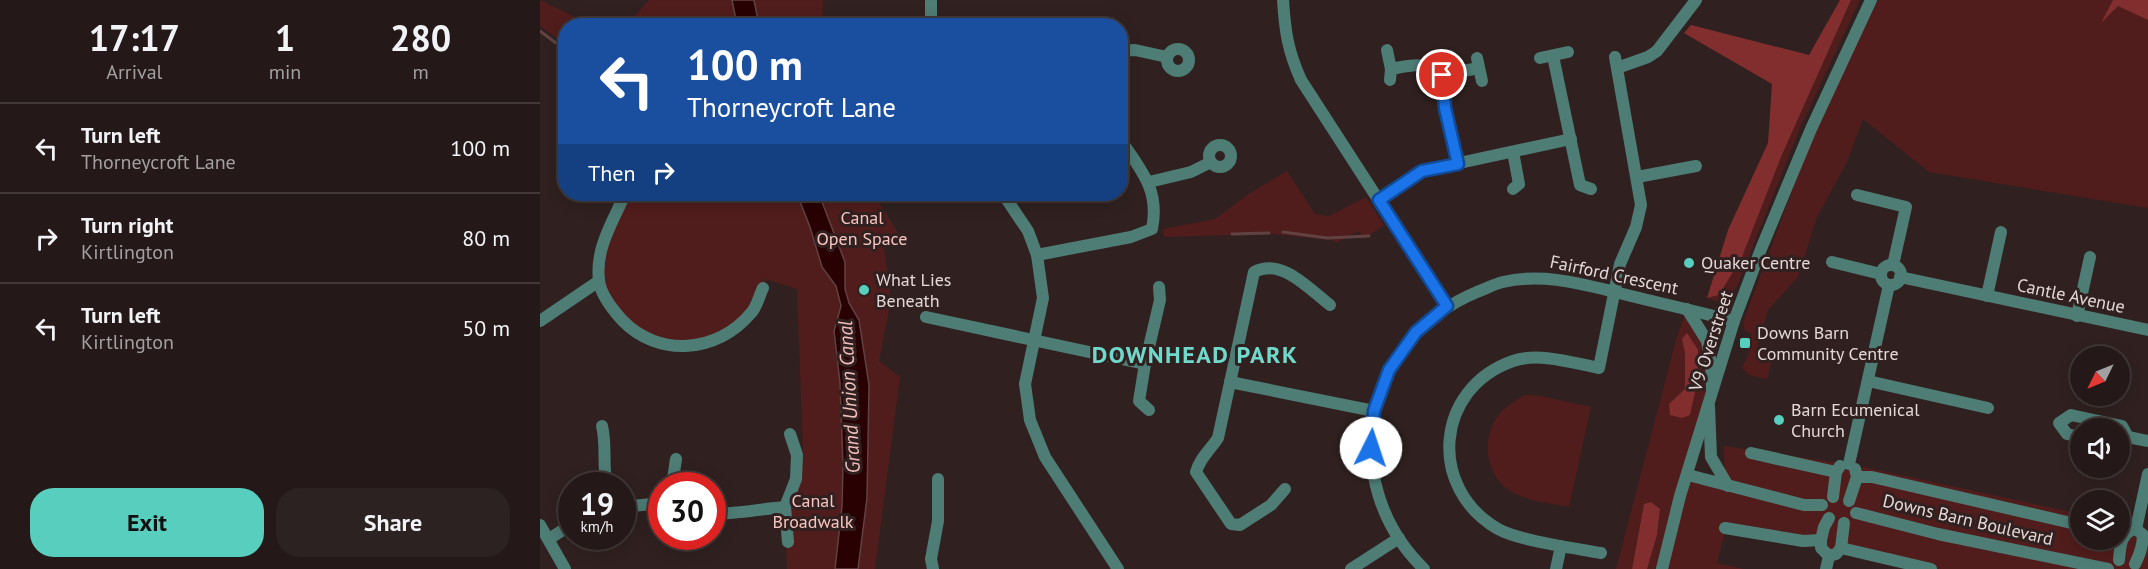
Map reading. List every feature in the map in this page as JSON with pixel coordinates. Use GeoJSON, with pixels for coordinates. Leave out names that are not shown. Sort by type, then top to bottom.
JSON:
{"type":"FeatureCollection","features":[{"type":"Feature","properties":{"kind":"street"},"geometry":{"type":"LineString","coordinates":[[931,18],[932,0]]}},
{"type":"Feature","properties":{"kind":"street"},"geometry":{"type":"LineString","coordinates":[[1283,0],[1284,26],[1290,53],[1301,80],[1447,306]]}},
{"type":"Feature","properties":{"kind":"street"},"geometry":{"type":"LineString","coordinates":[[1600,553],[1561,546],[1500,530],[1478,515],[1463,497],[1453,478],[1448,454],[1451,429],[1458,406],[1472,387],[1490,372],[1514,360],[1535,358],[1557,360],[1599,368],[1620,264],[1636,227],[1641,205],[1616,62],[1648,57],[1657,51],[1696,0]]}},
{"type":"Feature","properties":{"kind":"street","name":"V9 Overstreet"},"geometry":{"type":"LineString","coordinates":[[1662,569],[1680,496],[1734,321],[1811,129],[1871,0]]}},
{"type":"Feature","properties":{"kind":"street"},"geometry":{"type":"LineString","coordinates":[[1128,50],[1167,57]]}},
{"type":"Feature","properties":{"kind":"street"},"geometry":{"type":"LineString","coordinates":[[1387,50],[1390,75],[1414,65],[1431,66],[1442,75],[1445,108],[1458,164]]}},
{"type":"Feature","properties":{"kind":"street"},"geometry":{"type":"LineString","coordinates":[[1540,58],[1568,52]]}},
{"type":"Feature","properties":{"kind":"street"},"geometry":{"type":"LineString","coordinates":[[1553,56],[1580,185],[1591,189]]}},
{"type":"Feature","properties":{"kind":"street"},"geometry":{"type":"LineString","coordinates":[[1442,75],[1478,63],[1482,81]]}},
{"type":"Feature","properties":{"kind":"street"},"geometry":{"type":"LineString","coordinates":[[1379,200],[1422,171],[1571,140]]}},
{"type":"Feature","properties":{"kind":"street"},"geometry":{"type":"LineString","coordinates":[[1037,255],[1131,237],[1152,229],[1155,212],[1149,182],[1128,151]]}},
{"type":"Feature","properties":{"kind":"street"},"geometry":{"type":"LineString","coordinates":[[1513,189],[1520,184],[1514,152]]}},
{"type":"Feature","properties":{"kind":"street"},"geometry":{"type":"LineString","coordinates":[[1149,182],[1191,172],[1211,162]]}},
{"type":"Feature","properties":{"kind":"street"},"geometry":{"type":"LineString","coordinates":[[1637,177],[1696,166]]}},
{"type":"Feature","properties":{"kind":"street"},"geometry":{"type":"LineString","coordinates":[[1857,195],[1906,207],[1893,266]]}},
{"type":"Feature","properties":{"kind":"street"},"geometry":{"type":"LineString","coordinates":[[622,201],[600,253],[599,282],[616,313],[635,331],[665,345],[689,347],[730,332],[753,311],[763,288]]}},
{"type":"Feature","properties":{"kind":"street"},"geometry":{"type":"LineString","coordinates":[[1008,201],[1028,231],[1037,255],[1043,298],[1025,384],[1030,420],[1045,457],[1118,569]]}},
{"type":"Feature","properties":{"kind":"street","name":"Cantle Avenue"},"geometry":{"type":"LineString","coordinates":[[1987,296],[2001,232]]}},
{"type":"Feature","properties":{"kind":"street"},"geometry":{"type":"LineString","coordinates":[[2077,316],[2090,256]]}},
{"type":"Feature","properties":{"kind":"street"},"geometry":{"type":"LineString","coordinates":[[1832,262],[1881,274]]}},
{"type":"Feature","properties":{"kind":"street"},"geometry":{"type":"LineString","coordinates":[[1881,274],[1887,266],[1893,266],[1900,271],[1900,277],[1895,284],[1888,285]]}},
{"type":"Feature","properties":{"kind":"street"},"geometry":{"type":"LineString","coordinates":[[1285,489],[1271,505],[1240,525],[1231,524],[1196,472],[1200,460],[1218,438],[1254,272],[1262,268],[1284,271],[1300,279],[1330,305]]}},
{"type":"Feature","properties":{"kind":"street"},"geometry":{"type":"LineString","coordinates":[[1881,274],[1882,279],[1888,285]]}},
{"type":"Feature","properties":{"kind":"street","name":"Cantle Avenue"},"geometry":{"type":"LineString","coordinates":[[1900,277],[2148,330]]}},
{"type":"Feature","properties":{"kind":"street","name":"Fairford Crescent"},"geometry":{"type":"LineString","coordinates":[[1424,569],[1399,538],[1382,506],[1374,483],[1371,448],[1374,411],[1389,370],[1416,332],[1447,306],[1502,282],[1541,278],[1576,283],[1734,321]]}},
{"type":"Feature","properties":{"kind":"street"},"geometry":{"type":"LineString","coordinates":[[540,321],[599,282]]}},
{"type":"Feature","properties":{"kind":"street"},"geometry":{"type":"LineString","coordinates":[[1849,464],[1869,381],[1888,285]]}},
{"type":"Feature","properties":{"kind":"street"},"geometry":{"type":"LineString","coordinates":[[1149,410],[1139,401],[1160,300],[1159,287]]}},
{"type":"Feature","properties":{"kind":"street","name":"Fairford Crescent"},"geometry":{"type":"LineString","coordinates":[[1687,309],[1707,341],[1711,364],[1711,400]]}},
{"type":"Feature","properties":{"kind":"street"},"geometry":{"type":"LineString","coordinates":[[926,316],[1145,364]]}},
{"type":"Feature","properties":{"kind":"street"},"geometry":{"type":"LineString","coordinates":[[1869,381],[1988,408]]}},
{"type":"Feature","properties":{"kind":"street"},"geometry":{"type":"LineString","coordinates":[[1230,382],[1374,411]]}},
{"type":"Feature","properties":{"kind":"street"},"geometry":{"type":"LineString","coordinates":[[1711,400],[1711,457],[1728,486]]}},
{"type":"Feature","properties":{"kind":"street"},"geometry":{"type":"LineString","coordinates":[[2070,435],[2059,423],[2071,415],[2085,418]]}},
{"type":"Feature","properties":{"kind":"street"},"geometry":{"type":"LineString","coordinates":[[602,426],[606,442],[604,472]]}},
{"type":"Feature","properties":{"kind":"street"},"geometry":{"type":"LineString","coordinates":[[788,542],[785,507],[796,479],[797,454],[790,434]]}},
{"type":"Feature","properties":{"kind":"street"},"geometry":{"type":"LineString","coordinates":[[2130,440],[2148,441]]}},
{"type":"Feature","properties":{"kind":"street"},"geometry":{"type":"LineString","coordinates":[[1751,453],[1836,472]]}},
{"type":"Feature","properties":{"kind":"street"},"geometry":{"type":"LineString","coordinates":[[674,472],[676,459]]}},
{"type":"Feature","properties":{"kind":"street"},"geometry":{"type":"LineString","coordinates":[[1833,496],[1836,472],[1840,466],[1849,464],[1856,469],[1857,477],[1849,501]]}},
{"type":"Feature","properties":{"kind":"street"},"geometry":{"type":"LineString","coordinates":[[2136,529],[2148,474]]}},
{"type":"Feature","properties":{"kind":"street"},"geometry":{"type":"LineString","coordinates":[[1688,475],[1804,505],[1822,505]]}},
{"type":"Feature","properties":{"kind":"street","name":"Downs Barn Boulevard"},"geometry":{"type":"LineString","coordinates":[[1857,477],[1872,477],[2070,523]]}},
{"type":"Feature","properties":{"kind":"street"},"geometry":{"type":"LineString","coordinates":[[933,569],[931,560],[938,521],[938,479]]}},
{"type":"Feature","properties":{"kind":"street"},"geometry":{"type":"LineString","coordinates":[[1833,496],[1841,497],[1854,506],[1856,513],[1851,520],[1835,522],[1829,518],[1822,505],[1833,496]]}},
{"type":"Feature","properties":{"kind":"street"},"geometry":{"type":"LineString","coordinates":[[726,514],[742,514],[754,510],[785,507]]}},
{"type":"Feature","properties":{"kind":"street","name":"Downs Barn Boulevard"},"geometry":{"type":"LineString","coordinates":[[1856,513],[1938,534],[2108,569]]}},
{"type":"Feature","properties":{"kind":"street"},"geometry":{"type":"LineString","coordinates":[[1829,518],[1824,526],[1821,540],[1821,548],[1829,555],[1836,554],[1840,548],[1844,522]]}},
{"type":"Feature","properties":{"kind":"street"},"geometry":{"type":"LineString","coordinates":[[540,525],[565,569]]}},
{"type":"Feature","properties":{"kind":"street"},"geometry":{"type":"LineString","coordinates":[[1725,528],[1803,541],[1821,540]]}},
{"type":"Feature","properties":{"kind":"street"},"geometry":{"type":"LineString","coordinates":[[2108,569],[2119,560],[2127,560],[2138,566],[2145,542],[2143,535],[2136,529],[2130,530]]}},
{"type":"Feature","properties":{"kind":"street"},"geometry":{"type":"LineString","coordinates":[[549,539],[558,534]]}},
{"type":"Feature","properties":{"kind":"street"},"geometry":{"type":"LineString","coordinates":[[1351,569],[1399,538]]}},
{"type":"Feature","properties":{"kind":"street"},"geometry":{"type":"LineString","coordinates":[[1556,569],[1561,546]]}},
{"type":"Feature","properties":{"kind":"street"},"geometry":{"type":"LineString","coordinates":[[1840,548],[1931,569]]}},
{"type":"Feature","properties":{"kind":"street"},"geometry":{"type":"LineString","coordinates":[[2119,560],[2120,550]]}},
{"type":"Feature","properties":{"kind":"street"},"geometry":{"type":"LineString","coordinates":[[1826,569],[1829,555]]}},
{"type":"Feature","properties":{"kind":"green space"},"geometry":{"type":"Polygon","coordinates":[[[540,0],[577,18],[558,18],[558,39],[540,26],[540,0]]]}},
{"type":"Feature","properties":{"kind":"green space"},"geometry":{"type":"Polygon","coordinates":[[[649,0],[732,0],[736,18],[633,18],[649,0]]]}},
{"type":"Feature","properties":{"kind":"green space"},"geometry":{"type":"Polygon","coordinates":[[[754,0],[823,0],[823,18],[758,18],[754,0]]]}},
{"type":"Feature","properties":{"kind":"green space"},"geometry":{"type":"Polygon","coordinates":[[[1851,0],[1860,0],[1800,128],[1737,286],[1724,300],[1717,301],[1707,298],[1719,295],[1742,257],[1781,157],[1851,0]]]}},
{"type":"Feature","properties":{"kind":"green space"},"geometry":{"type":"Polygon","coordinates":[[[1878,0],[2113,0],[2103,21],[2118,5],[2148,20],[2148,208],[1929,172],[1863,119],[1847,162],[1817,217],[1798,277],[1768,310],[1756,351],[1773,356],[1767,379],[1749,375],[1742,368],[1749,352],[1752,333],[1745,331],[1743,322],[1815,130],[1878,0]]]}},
{"type":"Feature","properties":{"kind":"green space"},"geometry":{"type":"Polygon","coordinates":[[[1287,171],[1315,214],[1329,216],[1366,197],[1384,225],[1364,239],[1359,231],[1336,243],[1332,240],[1273,234],[1164,237],[1163,229],[1215,219],[1250,193],[1287,171]]]}},
{"type":"Feature","properties":{"kind":"green space","name":"Canal Broadwalk"},"geometry":{"type":"Polygon","coordinates":[[[622,201],[800,201],[840,303],[834,331],[842,432],[840,523],[835,569],[787,569],[785,507],[797,455],[803,452],[797,289],[766,279],[753,311],[703,344],[642,336],[605,296],[600,253],[622,201]]]}},
{"type":"Feature","properties":{"kind":"green space","name":"Canal Open Space"},"geometry":{"type":"Polygon","coordinates":[[[822,201],[878,201],[901,238],[884,248],[891,300],[879,361],[900,377],[875,569],[858,569],[867,498],[869,385],[859,320],[849,303],[845,289],[845,262],[822,201]]]}},
{"type":"Feature","properties":{"kind":"green space"},"geometry":{"type":"Polygon","coordinates":[[[1687,309],[1707,341],[1712,396],[1688,474],[1725,485],[1724,446],[1859,466],[2070,512],[2070,550],[2130,550],[2130,525],[2148,529],[2148,569],[1926,569],[1726,528],[1717,563],[1744,569],[1647,569],[1657,535],[1660,509],[1651,502],[1644,504],[1632,569],[1616,569],[1677,336],[1687,309]]]}},
{"type":"Feature","properties":{"kind":"green space"},"geometry":{"type":"Polygon","coordinates":[[[1524,395],[1541,396],[1591,407],[1569,507],[1534,500],[1514,493],[1504,486],[1491,467],[1488,445],[1494,422],[1503,410],[1524,395]]]}},
{"type":"Feature","properties":{"kind":"shaded area"},"geometry":{"type":"Polygon","coordinates":[[[1840,0],[1851,0],[1781,157],[1742,257],[1719,295],[1707,298],[1728,230],[1768,143],[1772,84],[1684,33],[1691,25],[1809,55],[1840,0]]]}},
{"type":"Feature","properties":{"kind":"shaded area"},"geometry":{"type":"Polygon","coordinates":[[[2113,0],[2148,0],[2148,20],[2118,6],[2101,23],[2113,0]]]}},
{"type":"Feature","properties":{"kind":"shaded area"},"geometry":{"type":"Polygon","coordinates":[[[1687,333],[1698,350],[1698,378],[1690,415],[1682,418],[1670,415],[1669,404],[1685,389],[1685,353],[1682,339],[1687,333]]]}},
{"type":"Feature","properties":{"kind":"shaded area"},"geometry":{"type":"Polygon","coordinates":[[[1651,502],[1660,509],[1657,535],[1647,569],[1632,569],[1644,504],[1651,502]]]}},
{"type":"Feature","properties":{"kind":"water"},"geometry":{"type":"Polygon","coordinates":[[[732,0],[754,0],[758,18],[736,18],[732,0]]]}},
{"type":"Feature","properties":{"kind":"water","name":"Grand Union Canal"},"geometry":{"type":"Polygon","coordinates":[[[800,201],[822,201],[845,262],[845,289],[849,303],[859,320],[869,385],[867,498],[858,569],[835,569],[842,506],[843,466],[840,383],[834,331],[841,306],[836,286],[822,267],[800,201]]]}},
{"type":"Feature","properties":{"kind":"waterway"},"geometry":{"type":"LineString","coordinates":[[540,31],[558,44]]}},
{"type":"Feature","properties":{"kind":"waterway"},"geometry":{"type":"LineString","coordinates":[[1283,232],[1327,238],[1369,236]]}},
{"type":"Feature","properties":{"kind":"waterway"},"geometry":{"type":"LineString","coordinates":[[1232,234],[1269,233]]}},
{"type":"Feature","properties":{"kind":"place","name":"Quaker Centre"},"geometry":{"type":"Point","coordinates":[1689,263]}},
{"type":"Feature","properties":{"kind":"place","name":"What Lies Beneath"},"geometry":{"type":"Point","coordinates":[864,290]}},
{"type":"Feature","properties":{"kind":"place","name":"Downs Barn Community Centre"},"geometry":{"type":"Point","coordinates":[1745,343]}},
{"type":"Feature","properties":{"kind":"place","name":"Barn Ecumenical Church"},"geometry":{"type":"Point","coordinates":[1779,420]}},
{"type":"Feature","properties":{"kind":"district","name":"DOWNHEAD PARK"},"geometry":{"type":"Point","coordinates":[1195,355]}},
{"type":"Feature","properties":{"kind":"route"},"geometry":{"type":"LineString","coordinates":[[1371,448],[1374,411],[1389,370],[1416,332],[1447,306],[1379,200],[1422,171],[1458,164],[1445,108],[1442,75]]}}]}
